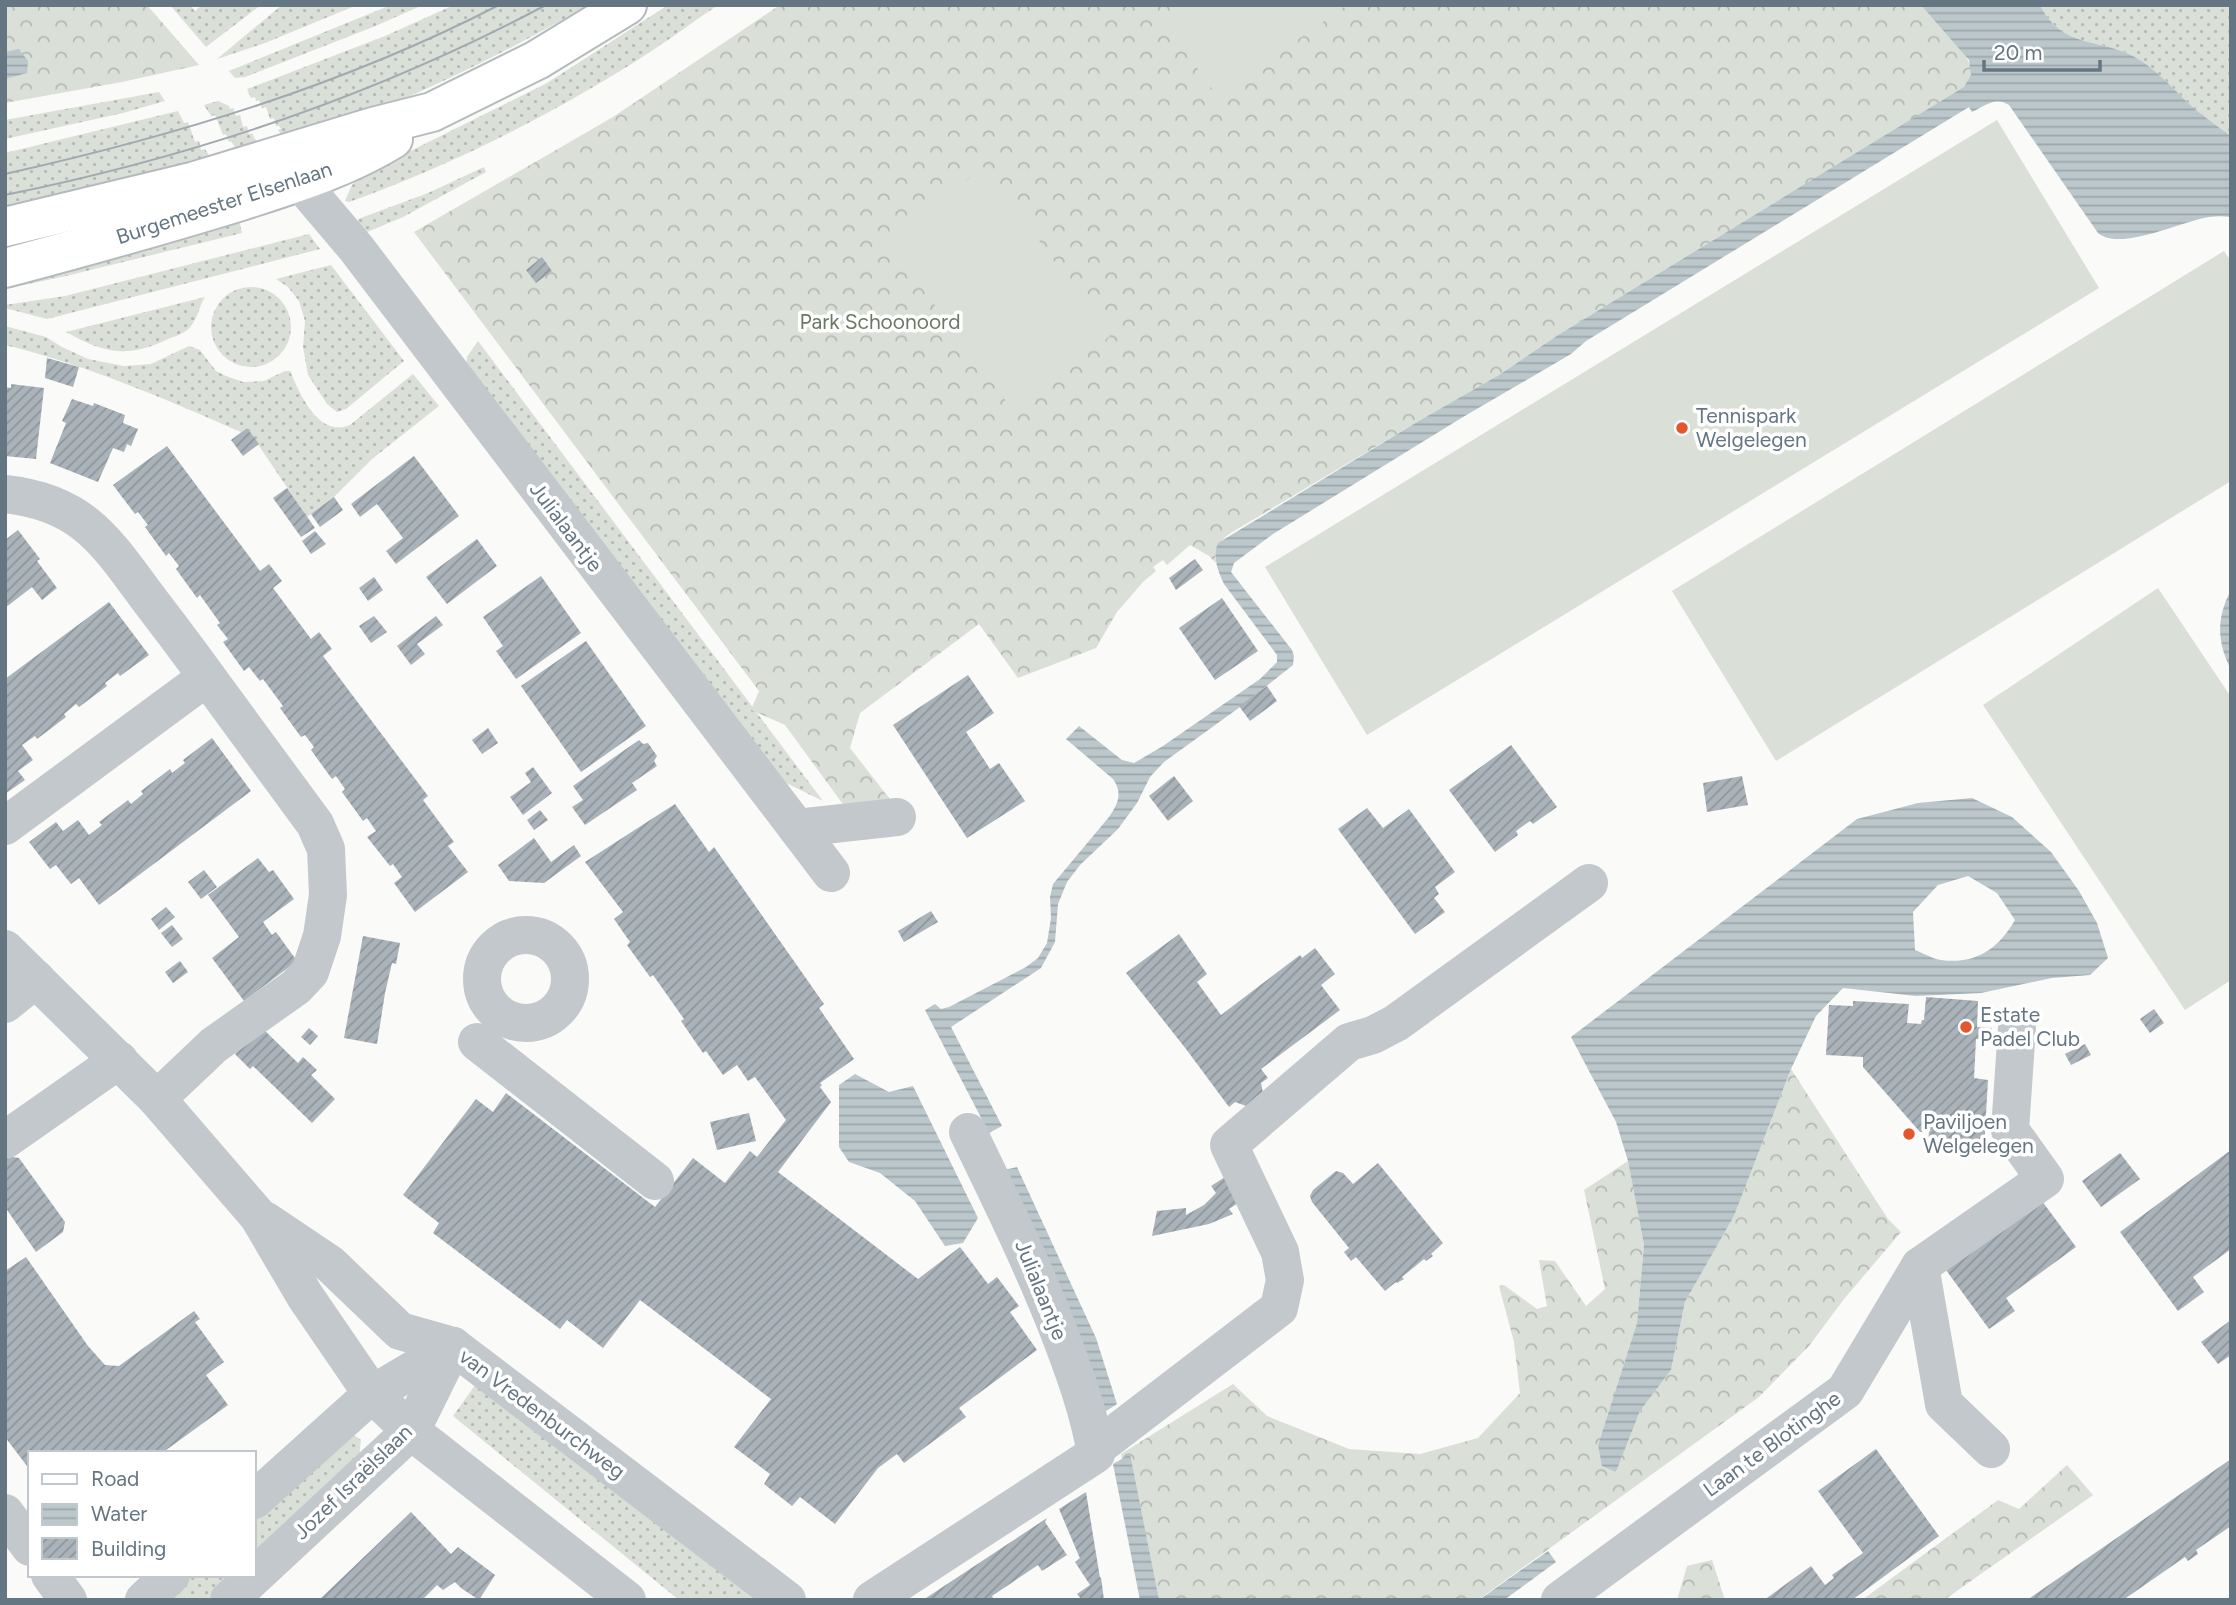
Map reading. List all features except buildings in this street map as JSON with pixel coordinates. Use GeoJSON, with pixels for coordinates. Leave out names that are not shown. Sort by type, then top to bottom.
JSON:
{"type":"FeatureCollection","features":[{"type":"Feature","properties":{"kind":"main road","name":"Burgemeester Elsenlaan"},"geometry":{"type":"LineString","coordinates":[[5,268],[151,228],[300,182],[371,152],[432,112],[537,60],[627,5]]}},
{"type":"Feature","properties":{"kind":"main road","name":"Burgemeester Elsenlaan"},"geometry":{"type":"LineString","coordinates":[[5,228],[192,182],[373,127],[432,112]]}},
{"type":"Feature","properties":{"kind":"street","name":"Julialaantje"},"geometry":{"type":"LineString","coordinates":[[300,182],[356,248],[831,873]]}},
{"type":"Feature","properties":{"kind":"street"},"geometry":{"type":"LineString","coordinates":[[5,494],[55,505],[90,526],[114,552],[315,824],[326,849],[327,915],[318,955],[310,972],[304,980],[214,1045],[157,1099]]}},
{"type":"Feature","properties":{"kind":"street"},"geometry":{"type":"LineString","coordinates":[[5,826],[207,677]]}},
{"type":"Feature","properties":{"kind":"street"},"geometry":{"type":"LineString","coordinates":[[797,828],[897,817]]}},
{"type":"Feature","properties":{"kind":"street"},"geometry":{"type":"LineString","coordinates":[[872,1600],[1096,1452],[1279,1308],[1285,1280],[1280,1251],[1229,1145],[1349,1042],[1373,1035],[1396,1023],[1590,883]]}},
{"type":"Feature","properties":{"kind":"street","name":"van Vredenburchweg"},"geometry":{"type":"LineString","coordinates":[[5,949],[157,1099],[258,1216],[305,1296],[372,1394],[411,1431],[627,1600]]}},
{"type":"Feature","properties":{"kind":"street"},"geometry":{"type":"LineString","coordinates":[[5,1004],[36,979]]}},
{"type":"Feature","properties":{"kind":"street","name":"Laan te Blotinghe"},"geometry":{"type":"LineString","coordinates":[[1560,1600],[1845,1391],[1920,1266],[2045,1178],[2010,1130],[2017,1027]]}},
{"type":"Feature","properties":{"kind":"street"},"geometry":{"type":"LineString","coordinates":[[487,1028],[654,1181]]}},
{"type":"Feature","properties":{"kind":"street"},"geometry":{"type":"LineString","coordinates":[[5,1140],[119,1060]]}},
{"type":"Feature","properties":{"kind":"street","name":"Julialaantje"},"geometry":{"type":"LineString","coordinates":[[968,1132],[1015,1228],[1072,1364],[1096,1452]]}},
{"type":"Feature","properties":{"kind":"street","name":"van Vredenburchweg"},"geometry":{"type":"LineString","coordinates":[[258,1216],[330,1264],[400,1331],[453,1346],[787,1600]]}},
{"type":"Feature","properties":{"kind":"street"},"geometry":{"type":"LineString","coordinates":[[1920,1266],[1944,1404],[1991,1449]]}},
{"type":"Feature","properties":{"kind":"street"},"geometry":{"type":"LineString","coordinates":[[256,1498],[372,1394],[453,1346]]}},
{"type":"Feature","properties":{"kind":"street","name":"Jozef Israëlslaan"},"geometry":{"type":"LineString","coordinates":[[256,1575],[411,1431],[453,1346]]}},
{"type":"Feature","properties":{"kind":"street"},"geometry":{"type":"LineString","coordinates":[[5,1513],[28,1544]]}},
{"type":"Feature","properties":{"kind":"street"},"geometry":{"type":"LineString","coordinates":[[51,1577],[68,1600]]}},
{"type":"Feature","properties":{"kind":"street"},"geometry":{"type":"LineString","coordinates":[[144,1600],[169,1577]]}},
{"type":"Feature","properties":{"kind":"street","name":"Jozef Israëlslaan"},"geometry":{"type":"LineString","coordinates":[[229,1600],[254,1577]]}},
{"type":"Feature","properties":{"kind":"green space"},"geometry":{"type":"Polygon","coordinates":[[[5,5],[147,5],[199,65],[5,103],[5,5]]]}},
{"type":"Feature","properties":{"kind":"green space"},"geometry":{"type":"Polygon","coordinates":[[[170,5],[190,5],[195,11],[202,5],[261,5],[206,47],[170,5]]]}},
{"type":"Feature","properties":{"kind":"green space"},"geometry":{"type":"Polygon","coordinates":[[[282,5],[357,5],[265,43],[217,59],[282,5]]]}},
{"type":"Feature","properties":{"kind":"green space"},"geometry":{"type":"Polygon","coordinates":[[[391,5],[423,5],[245,77],[235,78],[229,71],[391,5]]]}},
{"type":"Feature","properties":{"kind":"green space"},"geometry":{"type":"Polygon","coordinates":[[[454,5],[588,5],[514,46],[438,83],[375,111],[287,143],[274,118],[270,119],[266,107],[262,108],[255,97],[251,98],[247,89],[385,36],[454,5]]]}},
{"type":"Feature","properties":{"kind":"green space"},"geometry":{"type":"Polygon","coordinates":[[[668,5],[718,5],[633,63],[530,122],[423,173],[349,202],[345,201],[352,185],[364,174],[547,83],[668,5]]]}},
{"type":"Feature","properties":{"kind":"green space","name":"Park Schoonoord"},"geometry":{"type":"Polygon","coordinates":[[[780,5],[1921,5],[1961,49],[1971,68],[1971,76],[1966,85],[1958,91],[1558,335],[1499,375],[1229,534],[1217,547],[1216,563],[1190,545],[1167,565],[1163,560],[1153,567],[1156,571],[1117,612],[1096,648],[1018,678],[979,624],[860,713],[850,748],[896,807],[845,807],[785,725],[751,710],[759,691],[414,232],[613,117],[780,5]]]}},
{"type":"Feature","properties":{"kind":"green space"},"geometry":{"type":"Polygon","coordinates":[[[1180,5],[1347,5],[1217,96],[1162,17],[1180,5]]]}},
{"type":"Feature","properties":{"kind":"green space"},"geometry":{"type":"Polygon","coordinates":[[[2040,5],[2231,5],[2231,136],[2195,109],[2142,61],[2121,51],[2070,36],[2049,19],[2040,5]]]}},
{"type":"Feature","properties":{"kind":"green space"},"geometry":{"type":"Polygon","coordinates":[[[159,92],[165,101],[5,139],[5,120],[159,92]]]}},
{"type":"Feature","properties":{"kind":"green space"},"geometry":{"type":"Polygon","coordinates":[[[218,101],[230,109],[233,108],[236,116],[240,115],[243,127],[247,126],[249,134],[253,134],[262,146],[241,157],[226,134],[223,135],[215,115],[211,116],[204,105],[218,101]]]}},
{"type":"Feature","properties":{"kind":"green space"},"geometry":{"type":"Polygon","coordinates":[[[178,111],[184,123],[188,122],[195,142],[199,141],[201,150],[205,149],[215,165],[5,214],[5,153],[178,111]]]}},
{"type":"Feature","properties":{"kind":"green space","name":"Tennispark Welgelegen"},"geometry":{"type":"Polygon","coordinates":[[[1997,120],[2099,288],[1367,735],[1265,567],[1997,120]]]}},
{"type":"Feature","properties":{"kind":"green space"},"geometry":{"type":"Polygon","coordinates":[[[484,167],[486,172],[403,217],[360,235],[358,219],[428,193],[484,167]]]}},
{"type":"Feature","properties":{"kind":"green space"},"geometry":{"type":"Polygon","coordinates":[[[984,167],[1110,336],[1012,409],[886,240],[984,167]]]}},
{"type":"Feature","properties":{"kind":"green space"},"geometry":{"type":"Polygon","coordinates":[[[237,212],[242,233],[5,289],[5,278],[237,212]]]}},
{"type":"Feature","properties":{"kind":"green space"},"geometry":{"type":"Polygon","coordinates":[[[309,234],[320,249],[47,319],[5,308],[5,305],[65,296],[309,234]]]}},
{"type":"Feature","properties":{"kind":"green space","name":"Tennispark Welgelegen"},"geometry":{"type":"Polygon","coordinates":[[[2224,251],[2231,261],[2231,481],[1776,761],[1672,591],[2224,251]]]}},
{"type":"Feature","properties":{"kind":"green space"},"geometry":{"type":"Polygon","coordinates":[[[331,265],[404,361],[346,409],[337,412],[327,404],[308,375],[303,347],[305,321],[299,301],[288,287],[276,279],[331,265]]]}},
{"type":"Feature","properties":{"kind":"green space"},"geometry":{"type":"Polygon","coordinates":[[[251,287],[266,290],[279,299],[288,312],[291,327],[288,342],[279,355],[266,364],[251,367],[236,364],[223,355],[214,342],[211,327],[214,312],[223,299],[236,290],[251,287]]]}},
{"type":"Feature","properties":{"kind":"green space"},"geometry":{"type":"Polygon","coordinates":[[[205,297],[186,331],[140,349],[104,349],[66,332],[205,297]]]}},
{"type":"Feature","properties":{"kind":"green space"},"geometry":{"type":"Polygon","coordinates":[[[5,326],[46,337],[88,359],[124,366],[151,364],[189,346],[200,350],[216,371],[243,382],[264,381],[290,371],[312,412],[329,425],[339,427],[350,425],[413,374],[439,406],[372,459],[334,497],[307,517],[247,428],[241,432],[94,372],[5,345],[5,326]]]}},
{"type":"Feature","properties":{"kind":"green space"},"geometry":{"type":"Polygon","coordinates":[[[478,341],[823,801],[786,783],[466,368],[467,357],[478,341]]]}},
{"type":"Feature","properties":{"kind":"green space"},"geometry":{"type":"Polygon","coordinates":[[[2158,588],[2231,697],[2231,980],[2185,1010],[1983,705],[2158,588]]]}},
{"type":"Feature","properties":{"kind":"green space"},"geometry":{"type":"Polygon","coordinates":[[[1791,1069],[1888,1219],[1901,1232],[1844,1299],[1809,1346],[1759,1397],[1478,1600],[1146,1600],[1121,1454],[1233,1384],[1267,1416],[1349,1449],[1420,1454],[1478,1438],[1520,1393],[1514,1342],[1499,1286],[1504,1285],[1537,1309],[1547,1306],[1539,1260],[1555,1261],[1586,1306],[1605,1289],[1584,1190],[1628,1161],[1644,1245],[1637,1323],[1598,1445],[1616,1472],[1640,1411],[1671,1370],[1685,1302],[1734,1216],[1791,1069]]]}},
{"type":"Feature","properties":{"kind":"green space"},"geometry":{"type":"Polygon","coordinates":[[[478,1381],[763,1600],[679,1600],[453,1416],[478,1381]]]}},
{"type":"Feature","properties":{"kind":"green space"},"geometry":{"type":"Polygon","coordinates":[[[350,1432],[361,1440],[359,1456],[256,1553],[256,1513],[350,1432]]]}},
{"type":"Feature","properties":{"kind":"green space"},"geometry":{"type":"Polygon","coordinates":[[[2067,1465],[2093,1495],[1944,1600],[1862,1600],[1998,1500],[2019,1509],[2067,1465]]]}},
{"type":"Feature","properties":{"kind":"green space"},"geometry":{"type":"Polygon","coordinates":[[[1712,1560],[1725,1600],[1677,1600],[1687,1566],[1712,1560]]]}},
{"type":"Feature","properties":{"kind":"green space"},"geometry":{"type":"Polygon","coordinates":[[[189,1577],[231,1577],[207,1600],[165,1600],[189,1577]]]}},
{"type":"Feature","properties":{"kind":"water"},"geometry":{"type":"Polygon","coordinates":[[[1921,5],[2040,5],[2049,19],[2070,36],[2121,51],[2142,61],[2195,109],[2231,136],[2231,217],[2209,217],[2136,237],[2108,238],[2098,233],[2009,105],[1999,101],[1972,112],[1969,107],[1586,341],[1571,354],[1273,534],[1234,563],[1231,572],[1292,650],[1293,665],[1164,762],[1150,777],[1137,803],[1118,829],[1080,865],[1067,882],[1058,904],[1055,942],[1041,968],[951,1027],[1002,1126],[989,1133],[925,1010],[935,1004],[941,1009],[949,1007],[1026,967],[1038,958],[1047,943],[1053,884],[1109,817],[1118,798],[1118,789],[1113,779],[1066,739],[1079,726],[1122,760],[1134,763],[1260,679],[1277,662],[1277,655],[1224,584],[1216,559],[1218,543],[1499,375],[1558,335],[1964,87],[1971,75],[1969,60],[1921,5]]]}},
{"type":"Feature","properties":{"kind":"water"},"geometry":{"type":"Polygon","coordinates":[[[19,49],[28,61],[27,73],[5,79],[5,52],[19,49]]]}},
{"type":"Feature","properties":{"kind":"water"},"geometry":{"type":"Polygon","coordinates":[[[2231,590],[2231,670],[2223,650],[2220,630],[2223,610],[2231,590]]]}},
{"type":"Feature","properties":{"kind":"water"},"geometry":{"type":"Polygon","coordinates":[[[1972,798],[2012,817],[2051,852],[2079,891],[2097,923],[2108,958],[2090,975],[2052,978],[1981,993],[1916,996],[1843,988],[1816,1016],[1791,1069],[1734,1216],[1685,1302],[1671,1370],[1640,1411],[1616,1472],[1602,1466],[1598,1445],[1637,1323],[1644,1245],[1628,1161],[1616,1122],[1571,1037],[1857,819],[1918,803],[1972,798]],[[1968,876],[1938,885],[1913,912],[1915,950],[1938,959],[1954,961],[1976,957],[1994,946],[2015,920],[1997,893],[1968,876]]]}},
{"type":"Feature","properties":{"kind":"water"},"geometry":{"type":"Polygon","coordinates":[[[855,1074],[889,1092],[913,1086],[978,1218],[963,1243],[945,1246],[915,1201],[880,1173],[849,1162],[839,1147],[839,1085],[855,1074]]]}},
{"type":"Feature","properties":{"kind":"water"},"geometry":{"type":"Polygon","coordinates":[[[1017,1167],[1096,1338],[1117,1404],[1103,1413],[1000,1171],[1017,1167]]]}},
{"type":"Feature","properties":{"kind":"water"},"geometry":{"type":"Polygon","coordinates":[[[1130,1454],[1159,1600],[1140,1600],[1113,1464],[1130,1454]]]}},
{"type":"Feature","properties":{"kind":"water"},"geometry":{"type":"Polygon","coordinates":[[[1548,1551],[1556,1562],[1504,1600],[1479,1600],[1548,1551]]]}},
{"type":"Feature","properties":{"kind":"tram line"},"geometry":{"type":"LineString","coordinates":[[5,174],[132,143],[258,105],[380,60],[499,5]]}},
{"type":"Feature","properties":{"kind":"tram line"},"geometry":{"type":"LineString","coordinates":[[5,195],[145,162],[282,120],[416,67],[546,5]]}},
{"type":"Feature","properties":{"kind":"place","name":"Tennispark Welgelegen"},"geometry":{"type":"Point","coordinates":[1682,428]}},
{"type":"Feature","properties":{"kind":"place","name":"Estate Padel Club"},"geometry":{"type":"Point","coordinates":[1966,1027]}},
{"type":"Feature","properties":{"kind":"place","name":"Paviljoen Welgelegen"},"geometry":{"type":"Point","coordinates":[1909,1134]}}]}
